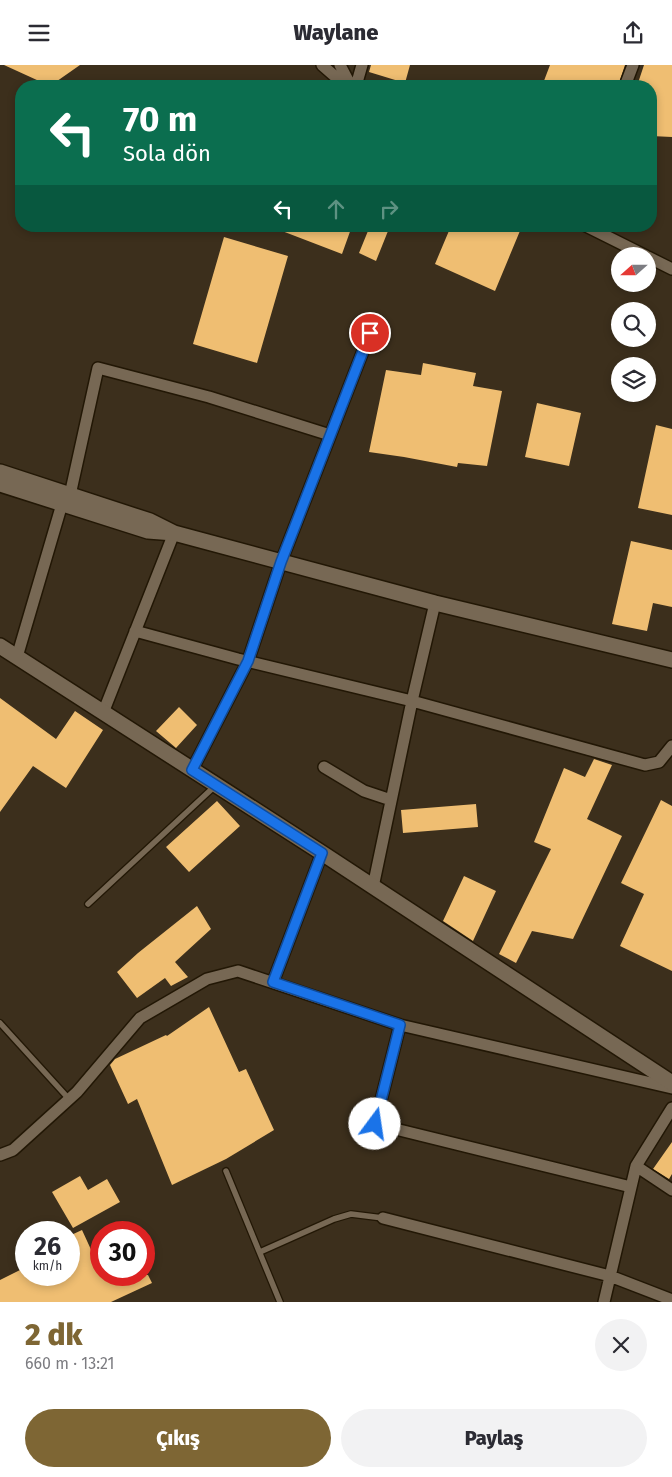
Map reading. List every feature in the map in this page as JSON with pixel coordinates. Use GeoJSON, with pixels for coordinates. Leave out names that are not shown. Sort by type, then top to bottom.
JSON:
{"type":"FeatureCollection","features":[{"type":"Feature","properties":{"kind":"street"},"geometry":{"type":"LineString","coordinates":[[322,65],[339,80]]}},
{"type":"Feature","properties":{"kind":"street"},"geometry":{"type":"LineString","coordinates":[[340,65],[348,80]]}},
{"type":"Feature","properties":{"kind":"street"},"geometry":{"type":"LineString","coordinates":[[358,80],[362,65]]}},
{"type":"Feature","properties":{"kind":"street"},"geometry":{"type":"LineString","coordinates":[[627,80],[633,65]]}},
{"type":"Feature","properties":{"kind":"street"},"geometry":{"type":"LineString","coordinates":[[598,232],[627,247]]}},
{"type":"Feature","properties":{"kind":"street"},"geometry":{"type":"LineString","coordinates":[[656,261],[672,269]]}},
{"type":"Feature","properties":{"kind":"street"},"geometry":{"type":"LineString","coordinates":[[192,770],[248,661],[281,562],[370,333]]}},
{"type":"Feature","properties":{"kind":"street"},"geometry":{"type":"LineString","coordinates":[[17,657],[66,500],[98,368],[209,397],[330,435]]}},
{"type":"Feature","properties":{"kind":"street"},"geometry":{"type":"LineString","coordinates":[[0,472],[66,500],[148,531],[174,533],[435,603],[672,660]]}},
{"type":"Feature","properties":{"kind":"street"},"geometry":{"type":"LineString","coordinates":[[0,484],[66,500]]}},
{"type":"Feature","properties":{"kind":"street"},"geometry":{"type":"LineString","coordinates":[[103,713],[174,533]]}},
{"type":"Feature","properties":{"kind":"street"},"geometry":{"type":"LineString","coordinates":[[373,887],[412,701],[435,603]]}},
{"type":"Feature","properties":{"kind":"street"},"geometry":{"type":"LineString","coordinates":[[135,631],[412,701],[645,765],[659,762],[672,747]]}},
{"type":"Feature","properties":{"kind":"street"},"geometry":{"type":"LineString","coordinates":[[0,646],[322,853],[672,1083]]}},
{"type":"Feature","properties":{"kind":"street"},"geometry":{"type":"LineString","coordinates":[[324,767],[364,791],[391,800]]}},
{"type":"Feature","properties":{"kind":"street"},"geometry":{"type":"LineString","coordinates":[[273,982],[322,853]]}},
{"type":"Feature","properties":{"kind":"street"},"geometry":{"type":"LineString","coordinates":[[0,1155],[13,1150],[69,1099],[140,1019],[207,979],[238,971],[400,1025],[672,1088]]}},
{"type":"Feature","properties":{"kind":"street"},"geometry":{"type":"LineString","coordinates":[[400,1025],[375,1124],[631,1187]]}},
{"type":"Feature","properties":{"kind":"street"},"geometry":{"type":"LineString","coordinates":[[604,1302],[636,1166],[672,1108]]}},
{"type":"Feature","properties":{"kind":"street"},"geometry":{"type":"LineString","coordinates":[[636,1166],[672,1190]]}},
{"type":"Feature","properties":{"kind":"street"},"geometry":{"type":"LineString","coordinates":[[384,1218],[610,1276],[672,1300]]}},
{"type":"Feature","properties":{"kind":"lane"},"geometry":{"type":"LineString","coordinates":[[88,904],[216,785]]}},
{"type":"Feature","properties":{"kind":"lane"},"geometry":{"type":"LineString","coordinates":[[0,1023],[69,1099]]}},
{"type":"Feature","properties":{"kind":"lane"},"geometry":{"type":"LineString","coordinates":[[226,1171],[280,1302]]}},
{"type":"Feature","properties":{"kind":"lane"},"geometry":{"type":"LineString","coordinates":[[260,1252],[334,1219],[351,1214],[384,1218]]}},
{"type":"Feature","properties":{"kind":"building"},"geometry":{"type":"Polygon","coordinates":[[[4,65],[80,65],[59,80],[37,80],[4,65]]]}},
{"type":"Feature","properties":{"kind":"building"},"geometry":{"type":"Polygon","coordinates":[[[371,65],[410,65],[406,80],[395,80],[369,72],[371,65]]]}},
{"type":"Feature","properties":{"kind":"building"},"geometry":{"type":"Polygon","coordinates":[[[550,65],[625,65],[620,80],[544,80],[550,65]]]}},
{"type":"Feature","properties":{"kind":"building"},"geometry":{"type":"Polygon","coordinates":[[[644,65],[672,65],[672,137],[657,136],[657,80],[639,80],[644,65]]]}},
{"type":"Feature","properties":{"kind":"building"},"geometry":{"type":"Polygon","coordinates":[[[285,232],[350,232],[342,254],[285,232]]]}},
{"type":"Feature","properties":{"kind":"building"},"geometry":{"type":"Polygon","coordinates":[[[368,232],[388,232],[376,261],[359,253],[368,232]]]}},
{"type":"Feature","properties":{"kind":"building"},"geometry":{"type":"Polygon","coordinates":[[[448,232],[520,232],[495,291],[435,264],[448,232]]]}},
{"type":"Feature","properties":{"kind":"building"},"geometry":{"type":"Polygon","coordinates":[[[224,237],[288,256],[257,363],[193,344],[224,237]]]}},
{"type":"Feature","properties":{"kind":"building"},"geometry":{"type":"Polygon","coordinates":[[[423,363],[476,373],[473,386],[502,391],[487,466],[458,463],[457,467],[369,452],[386,370],[421,375],[423,363]]]}},
{"type":"Feature","properties":{"kind":"building"},"geometry":{"type":"Polygon","coordinates":[[[537,403],[581,413],[569,466],[525,457],[537,403]]]}},
{"type":"Feature","properties":{"kind":"building"},"geometry":{"type":"Polygon","coordinates":[[[656,425],[672,429],[672,515],[638,508],[656,425]]]}},
{"type":"Feature","properties":{"kind":"building"},"geometry":{"type":"Polygon","coordinates":[[[631,541],[672,550],[672,607],[653,603],[647,631],[612,624],[631,541]]]}},
{"type":"Feature","properties":{"kind":"building"},"geometry":{"type":"Polygon","coordinates":[[[0,698],[56,739],[75,711],[103,730],[66,788],[33,766],[0,812],[0,698]]]}},
{"type":"Feature","properties":{"kind":"building"},"geometry":{"type":"Polygon","coordinates":[[[179,707],[197,725],[176,748],[156,731],[179,707]]]}},
{"type":"Feature","properties":{"kind":"building"},"geometry":{"type":"Polygon","coordinates":[[[594,759],[612,765],[587,819],[622,836],[573,939],[532,931],[516,963],[499,954],[551,849],[534,842],[564,768],[585,777],[594,759]]]}},
{"type":"Feature","properties":{"kind":"building"},"geometry":{"type":"Polygon","coordinates":[[[661,800],[672,806],[672,971],[620,946],[644,894],[621,883],[661,800]]]}},
{"type":"Feature","properties":{"kind":"building"},"geometry":{"type":"Polygon","coordinates":[[[217,801],[240,826],[189,872],[166,847],[217,801]]]}},
{"type":"Feature","properties":{"kind":"building"},"geometry":{"type":"Polygon","coordinates":[[[476,804],[478,827],[403,833],[401,810],[476,804]]]}},
{"type":"Feature","properties":{"kind":"building"},"geometry":{"type":"Polygon","coordinates":[[[464,876],[496,891],[473,941],[443,921],[464,876]]]}},
{"type":"Feature","properties":{"kind":"building"},"geometry":{"type":"Polygon","coordinates":[[[197,906],[211,929],[175,962],[188,977],[171,986],[165,978],[137,998],[117,972],[197,906]]]}},
{"type":"Feature","properties":{"kind":"building"},"geometry":{"type":"Polygon","coordinates":[[[209,1007],[239,1072],[246,1069],[274,1130],[226,1159],[172,1185],[137,1099],[128,1104],[110,1065],[115,1059],[167,1036],[209,1007]]]}},
{"type":"Feature","properties":{"kind":"building"},"geometry":{"type":"Polygon","coordinates":[[[672,1142],[672,1174],[669,1179],[653,1169],[672,1142]]]}},
{"type":"Feature","properties":{"kind":"building"},"geometry":{"type":"Polygon","coordinates":[[[80,1176],[88,1190],[107,1179],[120,1202],[80,1224],[80,1221],[69,1221],[52,1192],[80,1176]]]}},
{"type":"Feature","properties":{"kind":"building"},"geometry":{"type":"Polygon","coordinates":[[[82,1230],[90,1247],[90,1286],[146,1286],[111,1302],[0,1302],[0,1280],[15,1272],[15,1286],[80,1286],[80,1231],[82,1230]]]}},
{"type":"Feature","properties":{"kind":"route"},"geometry":{"type":"LineString","coordinates":[[370,333],[281,562],[248,661],[192,770],[322,853],[273,982],[400,1025],[375,1124]]}}]}
